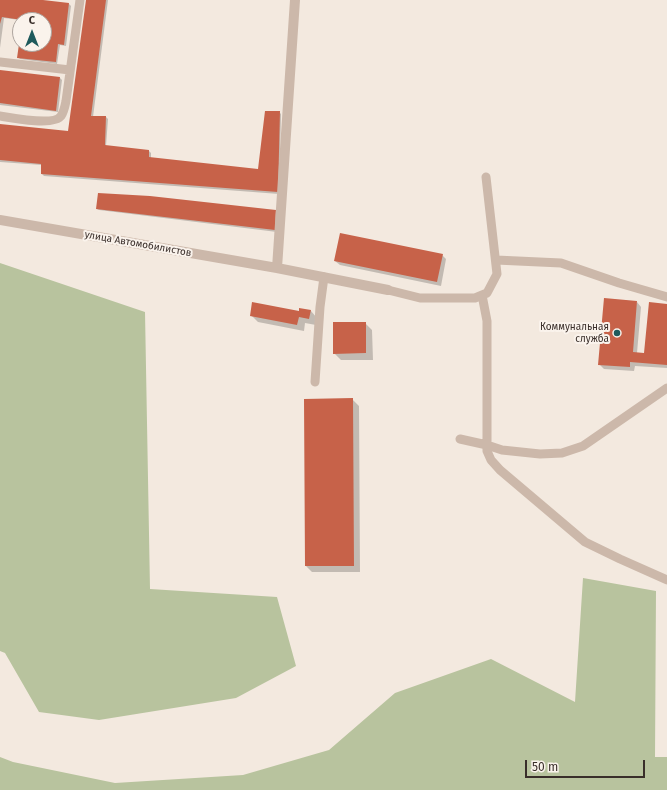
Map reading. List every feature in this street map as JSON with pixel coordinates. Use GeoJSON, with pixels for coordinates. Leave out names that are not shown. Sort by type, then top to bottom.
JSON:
{"type":"FeatureCollection","features":[{"type":"Feature","properties":{"kind":"street"},"geometry":{"type":"LineString","coordinates":[[277,268],[295,0]]}},
{"type":"Feature","properties":{"kind":"street","name":"улица Автомобилистов"},"geometry":{"type":"LineString","coordinates":[[0,220],[277,268],[388,290]]}},
{"type":"Feature","properties":{"kind":"lane"},"geometry":{"type":"LineString","coordinates":[[0,116],[53,121],[60,117],[64,112],[80,0]]}},
{"type":"Feature","properties":{"kind":"lane"},"geometry":{"type":"LineString","coordinates":[[0,62],[70,70]]}},
{"type":"Feature","properties":{"kind":"lane"},"geometry":{"type":"LineString","coordinates":[[388,290],[420,298],[475,298],[487,293],[497,274],[486,177]]}},
{"type":"Feature","properties":{"kind":"lane"},"geometry":{"type":"LineString","coordinates":[[496,260],[561,263],[667,298]]}},
{"type":"Feature","properties":{"kind":"lane"},"geometry":{"type":"LineString","coordinates":[[315,382],[320,307],[324,277]]}},
{"type":"Feature","properties":{"kind":"lane"},"geometry":{"type":"LineString","coordinates":[[482,295],[488,321],[488,451],[491,460],[500,470],[585,542],[667,580]]}},
{"type":"Feature","properties":{"kind":"lane"},"geometry":{"type":"LineString","coordinates":[[460,439],[488,445],[502,450],[540,454],[562,453],[583,446],[667,388]]}},
{"type":"Feature","properties":{"kind":"green space"},"geometry":{"type":"Polygon","coordinates":[[[0,263],[145,312],[150,589],[277,597],[296,666],[236,698],[99,720],[39,712],[5,653],[0,651],[0,263]]]}},
{"type":"Feature","properties":{"kind":"green space"},"geometry":{"type":"Polygon","coordinates":[[[583,578],[656,591],[655,757],[667,757],[667,790],[0,790],[0,757],[13,762],[115,783],[243,775],[329,750],[395,693],[491,659],[575,702],[583,578]]]}},
{"type":"Feature","properties":{"kind":"building"},"geometry":{"type":"Polygon","coordinates":[[[0,0],[43,0],[69,3],[64,45],[58,44],[56,62],[17,58],[18,52],[52,52],[52,12],[12,12],[12,18],[2,17],[0,24],[0,0]]]}},
{"type":"Feature","properties":{"kind":"building"},"geometry":{"type":"Polygon","coordinates":[[[86,0],[106,0],[91,116],[106,116],[105,145],[149,150],[149,157],[258,169],[265,111],[280,111],[278,192],[41,174],[41,164],[0,160],[0,124],[68,131],[86,0]]]}},
{"type":"Feature","properties":{"kind":"building"},"geometry":{"type":"Polygon","coordinates":[[[0,70],[60,77],[56,111],[0,103],[0,70]]]}},
{"type":"Feature","properties":{"kind":"building"},"geometry":{"type":"Polygon","coordinates":[[[98,193],[150,196],[276,210],[275,230],[96,209],[98,193]]]}},
{"type":"Feature","properties":{"kind":"building"},"geometry":{"type":"Polygon","coordinates":[[[340,233],[443,254],[437,282],[334,261],[340,233]]]}},
{"type":"Feature","properties":{"kind":"building"},"geometry":{"type":"Polygon","coordinates":[[[604,298],[637,301],[633,352],[644,353],[649,302],[667,304],[667,365],[630,362],[630,367],[598,365],[604,298]]]}},
{"type":"Feature","properties":{"kind":"building"},"geometry":{"type":"Polygon","coordinates":[[[252,302],[299,311],[299,308],[311,310],[309,319],[299,317],[297,325],[250,316],[252,302]]]}},
{"type":"Feature","properties":{"kind":"building"},"geometry":{"type":"Polygon","coordinates":[[[333,322],[366,322],[366,353],[333,354],[333,322]]]}},
{"type":"Feature","properties":{"kind":"building"},"geometry":{"type":"Polygon","coordinates":[[[353,398],[354,566],[305,566],[304,399],[353,398]]]}},
{"type":"Feature","properties":{"kind":"place","name":"Коммунальная служба"},"geometry":{"type":"Point","coordinates":[617,333]}}]}
